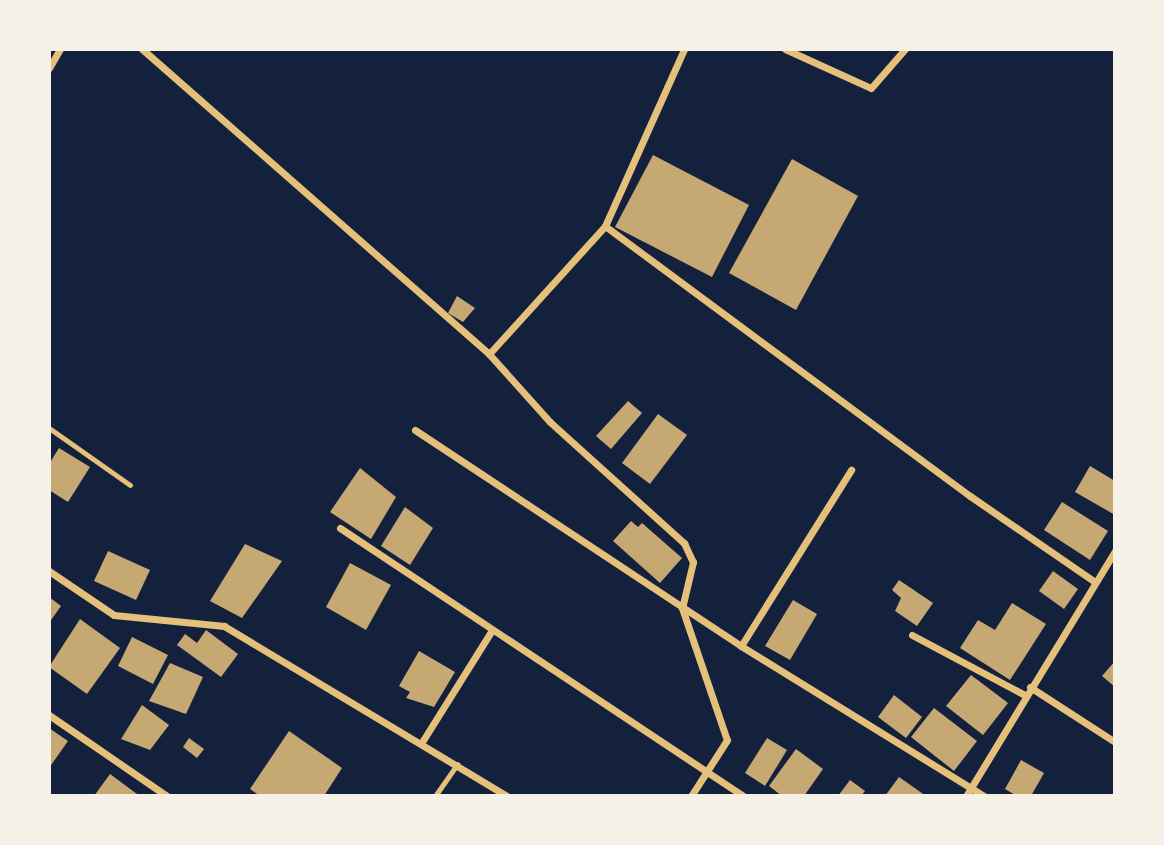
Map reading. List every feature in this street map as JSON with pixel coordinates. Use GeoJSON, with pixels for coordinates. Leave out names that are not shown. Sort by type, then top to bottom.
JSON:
{"type":"FeatureCollection","features":[{"type":"Feature","properties":{"kind":"street"},"geometry":{"type":"LineString","coordinates":[[49,68],[60,49]]}},
{"type":"Feature","properties":{"kind":"street"},"geometry":{"type":"LineString","coordinates":[[142,49],[489,354],[550,422],[684,543],[692,562],[682,608],[727,740],[691,796]]}},
{"type":"Feature","properties":{"kind":"street"},"geometry":{"type":"LineString","coordinates":[[489,354],[605,226],[684,49]]}},
{"type":"Feature","properties":{"kind":"street"},"geometry":{"type":"LineString","coordinates":[[785,49],[871,88],[905,49]]}},
{"type":"Feature","properties":{"kind":"street"},"geometry":{"type":"LineString","coordinates":[[605,226],[971,496],[1095,582]]}},
{"type":"Feature","properties":{"kind":"street"},"geometry":{"type":"LineString","coordinates":[[415,430],[741,646],[984,796]]}},
{"type":"Feature","properties":{"kind":"street"},"geometry":{"type":"LineString","coordinates":[[741,646],[851,470]]}},
{"type":"Feature","properties":{"kind":"street"},"geometry":{"type":"LineString","coordinates":[[340,528],[743,796]]}},
{"type":"Feature","properties":{"kind":"street"},"geometry":{"type":"LineString","coordinates":[[966,796],[1115,551]]}},
{"type":"Feature","properties":{"kind":"street"},"geometry":{"type":"LineString","coordinates":[[49,570],[114,615],[224,626],[458,763],[508,796]]}},
{"type":"Feature","properties":{"kind":"street"},"geometry":{"type":"LineString","coordinates":[[422,743],[492,630]]}},
{"type":"Feature","properties":{"kind":"street"},"geometry":{"type":"LineString","coordinates":[[912,635],[1025,695]]}},
{"type":"Feature","properties":{"kind":"street"},"geometry":{"type":"LineString","coordinates":[[1030,687],[1115,742]]}},
{"type":"Feature","properties":{"kind":"street"},"geometry":{"type":"LineString","coordinates":[[49,715],[167,796]]}},
{"type":"Feature","properties":{"kind":"lane"},"geometry":{"type":"LineString","coordinates":[[49,428],[130,485]]}},
{"type":"Feature","properties":{"kind":"lane"},"geometry":{"type":"LineString","coordinates":[[435,796],[458,763]]}},
{"type":"Feature","properties":{"kind":"building"},"geometry":{"type":"Polygon","coordinates":[[[653,155],[749,205],[712,277],[615,227],[653,155]]]}},
{"type":"Feature","properties":{"kind":"building"},"geometry":{"type":"Polygon","coordinates":[[[792,159],[858,196],[796,310],[729,273],[792,159]]]}},
{"type":"Feature","properties":{"kind":"building"},"geometry":{"type":"Polygon","coordinates":[[[457,296],[475,308],[463,322],[448,313],[457,296]]]}},
{"type":"Feature","properties":{"kind":"building"},"geometry":{"type":"Polygon","coordinates":[[[628,401],[642,413],[611,449],[596,436],[628,401]]]}},
{"type":"Feature","properties":{"kind":"building"},"geometry":{"type":"Polygon","coordinates":[[[658,414],[687,435],[650,484],[622,463],[658,414]]]}},
{"type":"Feature","properties":{"kind":"building"},"geometry":{"type":"Polygon","coordinates":[[[59,448],[90,467],[68,502],[49,490],[49,464],[59,448]]]}},
{"type":"Feature","properties":{"kind":"building"},"geometry":{"type":"Polygon","coordinates":[[[1090,466],[1115,481],[1115,515],[1075,492],[1090,466]]]}},
{"type":"Feature","properties":{"kind":"building"},"geometry":{"type":"Polygon","coordinates":[[[360,468],[396,497],[371,539],[330,512],[360,468]]]}},
{"type":"Feature","properties":{"kind":"building"},"geometry":{"type":"Polygon","coordinates":[[[1062,502],[1108,531],[1090,560],[1044,530],[1062,502]]]}},
{"type":"Feature","properties":{"kind":"building"},"geometry":{"type":"Polygon","coordinates":[[[405,507],[433,528],[410,565],[381,546],[405,507]]]}},
{"type":"Feature","properties":{"kind":"building"},"geometry":{"type":"Polygon","coordinates":[[[631,521],[638,527],[642,523],[682,558],[660,583],[613,541],[631,521]]]}},
{"type":"Feature","properties":{"kind":"building"},"geometry":{"type":"Polygon","coordinates":[[[245,544],[282,561],[242,618],[210,601],[245,544]]]}},
{"type":"Feature","properties":{"kind":"building"},"geometry":{"type":"Polygon","coordinates":[[[108,551],[150,570],[136,600],[94,581],[108,551]]]}},
{"type":"Feature","properties":{"kind":"building"},"geometry":{"type":"Polygon","coordinates":[[[350,563],[391,585],[366,630],[326,607],[350,563]]]}},
{"type":"Feature","properties":{"kind":"building"},"geometry":{"type":"Polygon","coordinates":[[[1053,571],[1078,589],[1064,609],[1039,591],[1053,571]]]}},
{"type":"Feature","properties":{"kind":"building"},"geometry":{"type":"Polygon","coordinates":[[[899,580],[933,603],[917,626],[895,611],[901,598],[892,590],[899,580]]]}},
{"type":"Feature","properties":{"kind":"building"},"geometry":{"type":"Polygon","coordinates":[[[49,597],[61,606],[49,623],[49,597]]]}},
{"type":"Feature","properties":{"kind":"building"},"geometry":{"type":"Polygon","coordinates":[[[793,600],[817,614],[790,660],[765,646],[793,600]]]}},
{"type":"Feature","properties":{"kind":"building"},"geometry":{"type":"Polygon","coordinates":[[[1012,603],[1046,624],[1010,680],[960,648],[978,620],[995,630],[1012,603]]]}},
{"type":"Feature","properties":{"kind":"building"},"geometry":{"type":"Polygon","coordinates":[[[80,619],[120,648],[87,694],[49,667],[80,619]]]}},
{"type":"Feature","properties":{"kind":"building"},"geometry":{"type":"Polygon","coordinates":[[[206,630],[238,654],[221,677],[177,645],[185,634],[197,643],[206,630]]]}},
{"type":"Feature","properties":{"kind":"building"},"geometry":{"type":"Polygon","coordinates":[[[132,637],[168,655],[153,684],[118,666],[132,637]]]}},
{"type":"Feature","properties":{"kind":"building"},"geometry":{"type":"Polygon","coordinates":[[[419,651],[455,672],[434,707],[406,698],[410,692],[399,686],[419,651]]]}},
{"type":"Feature","properties":{"kind":"building"},"geometry":{"type":"Polygon","coordinates":[[[1115,661],[1115,687],[1102,676],[1115,661]]]}},
{"type":"Feature","properties":{"kind":"building"},"geometry":{"type":"Polygon","coordinates":[[[170,663],[203,677],[186,714],[149,701],[170,663]]]}},
{"type":"Feature","properties":{"kind":"building"},"geometry":{"type":"Polygon","coordinates":[[[971,675],[1008,703],[983,735],[946,706],[971,675]]]}},
{"type":"Feature","properties":{"kind":"building"},"geometry":{"type":"Polygon","coordinates":[[[894,695],[922,717],[906,738],[878,717],[894,695]]]}},
{"type":"Feature","properties":{"kind":"building"},"geometry":{"type":"Polygon","coordinates":[[[142,705],[169,725],[150,750],[121,739],[142,705]]]}},
{"type":"Feature","properties":{"kind":"building"},"geometry":{"type":"Polygon","coordinates":[[[934,708],[977,741],[954,771],[911,737],[934,708]]]}},
{"type":"Feature","properties":{"kind":"building"},"geometry":{"type":"Polygon","coordinates":[[[49,728],[68,741],[49,768],[49,728]]]}},
{"type":"Feature","properties":{"kind":"building"},"geometry":{"type":"Polygon","coordinates":[[[289,731],[342,768],[324,796],[260,796],[250,789],[289,731]]]}},
{"type":"Feature","properties":{"kind":"building"},"geometry":{"type":"Polygon","coordinates":[[[189,738],[204,749],[197,758],[183,747],[189,738]]]}},
{"type":"Feature","properties":{"kind":"building"},"geometry":{"type":"Polygon","coordinates":[[[767,738],[787,750],[765,786],[745,773],[767,738]]]}},
{"type":"Feature","properties":{"kind":"building"},"geometry":{"type":"Polygon","coordinates":[[[796,749],[823,769],[804,796],[782,796],[769,786],[796,749]]]}},
{"type":"Feature","properties":{"kind":"building"},"geometry":{"type":"Polygon","coordinates":[[[1021,760],[1044,773],[1031,796],[1017,796],[1005,789],[1021,760]]]}},
{"type":"Feature","properties":{"kind":"building"},"geometry":{"type":"Polygon","coordinates":[[[110,774],[137,794],[136,796],[94,796],[110,774]]]}},
{"type":"Feature","properties":{"kind":"building"},"geometry":{"type":"Polygon","coordinates":[[[899,777],[926,796],[885,796],[899,777]]]}},
{"type":"Feature","properties":{"kind":"building"},"geometry":{"type":"Polygon","coordinates":[[[850,780],[865,791],[861,796],[838,796],[850,780]]]}}]}
